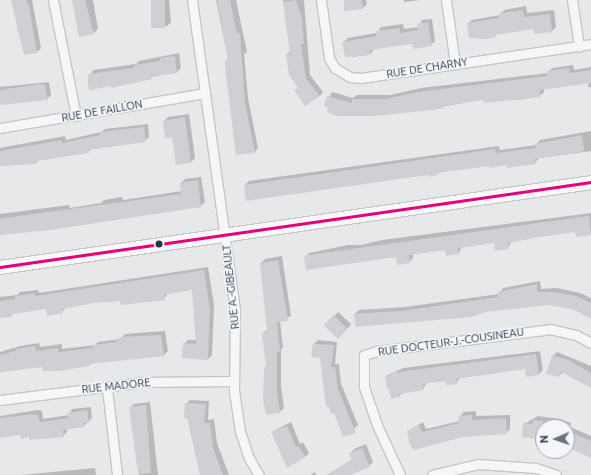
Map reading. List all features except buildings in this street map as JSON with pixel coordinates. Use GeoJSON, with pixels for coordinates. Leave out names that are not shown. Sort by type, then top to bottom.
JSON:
{"type":"FeatureCollection","features":[{"type":"Feature","properties":{"kind":"main road"},"geometry":{"type":"LineString","coordinates":[[0,267],[591,182]]}},
{"type":"Feature","properties":{"kind":"street"},"geometry":{"type":"LineString","coordinates":[[53,0],[76,116]]}},
{"type":"Feature","properties":{"kind":"street","name":"RUE A.-GIBEAULT"},"geometry":{"type":"LineString","coordinates":[[192,0],[235,310],[233,380],[240,431],[249,458],[259,475]]}},
{"type":"Feature","properties":{"kind":"street","name":"RUE DE CHARNY"},"geometry":{"type":"LineString","coordinates":[[321,0],[329,58],[342,74],[361,78],[591,44]]}},
{"type":"Feature","properties":{"kind":"street"},"geometry":{"type":"LineString","coordinates":[[446,0],[455,64]]}},
{"type":"Feature","properties":{"kind":"street"},"geometry":{"type":"LineString","coordinates":[[572,0],[578,46]]}},
{"type":"Feature","properties":{"kind":"street","name":"RUE DE FAILLON"},"geometry":{"type":"LineString","coordinates":[[0,128],[205,93]]}},
{"type":"Feature","properties":{"kind":"street","name":"RUE DOCTEUR-J.-COUSINEAU"},"geometry":{"type":"LineString","coordinates":[[400,475],[377,424],[364,386],[364,355],[376,351],[550,329],[576,335],[591,343]]}},
{"type":"Feature","properties":{"kind":"street","name":"RUE MADORE"},"geometry":{"type":"LineString","coordinates":[[0,400],[107,388],[144,382],[233,380]]}},
{"type":"Feature","properties":{"kind":"street"},"geometry":{"type":"LineString","coordinates":[[107,388],[117,475]]}},
{"type":"Feature","properties":{"kind":"street"},"geometry":{"type":"LineString","coordinates":[[432,475],[478,464],[536,468],[556,475]]}},
{"type":"Feature","properties":{"kind":"transit line"},"geometry":{"type":"LineString","coordinates":[[0,267],[591,182]]}}]}
